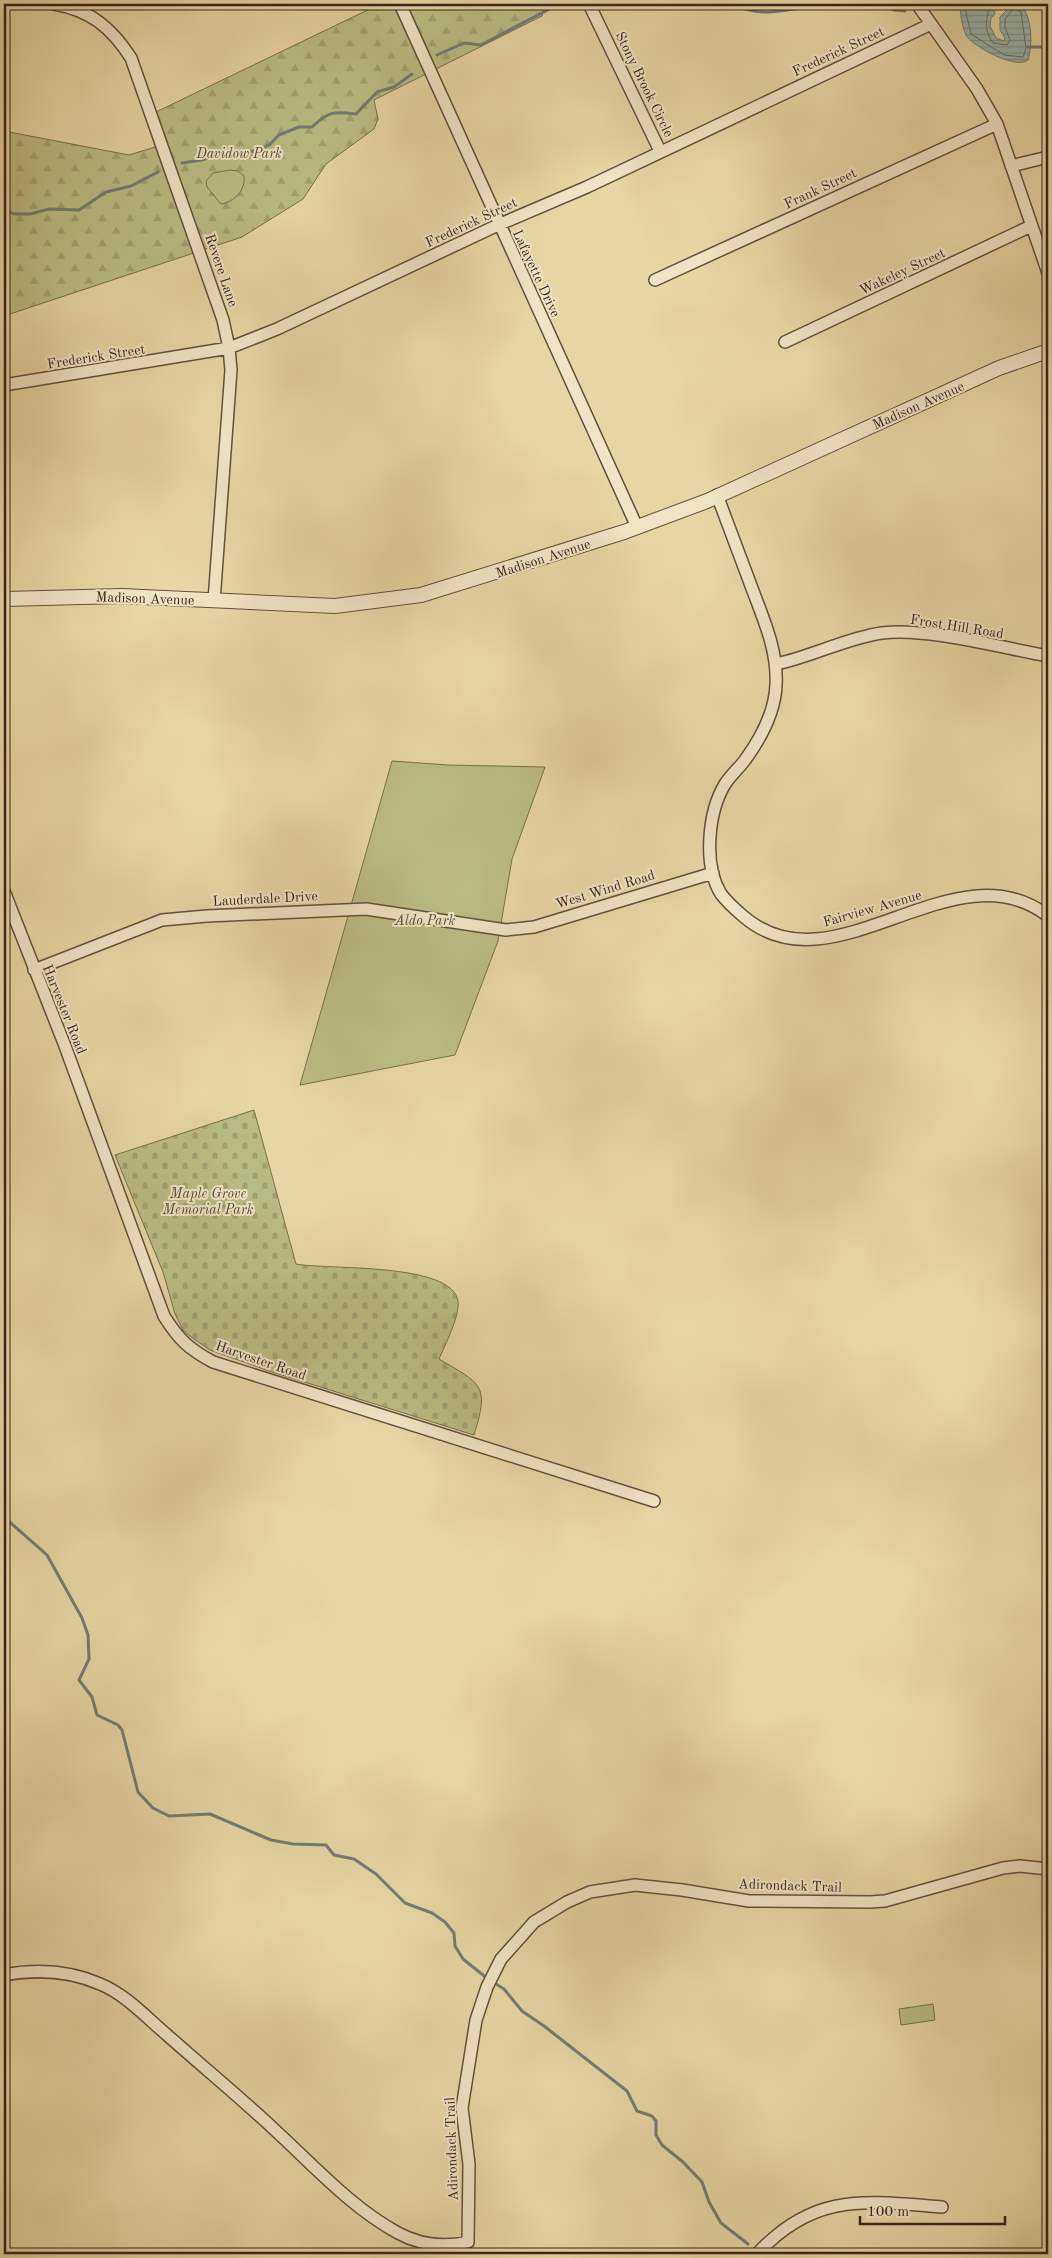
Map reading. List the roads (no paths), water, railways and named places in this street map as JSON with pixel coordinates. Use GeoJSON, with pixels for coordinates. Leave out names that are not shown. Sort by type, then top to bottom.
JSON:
{"type":"FeatureCollection","features":[{"type":"Feature","properties":{"kind":"street","name":"Revere Lane"},"geometry":{"type":"LineString","coordinates":[[54,4],[75,6],[97,20],[116,36],[131,58],[223,320],[229,348],[231,370],[214,601]]}},
{"type":"Feature","properties":{"kind":"street","name":"Lafayette Drive"},"geometry":{"type":"LineString","coordinates":[[400,4],[498,225],[637,527]]}},
{"type":"Feature","properties":{"kind":"street","name":"Stony Brook Circle"},"geometry":{"type":"LineString","coordinates":[[589,4],[660,151]]}},
{"type":"Feature","properties":{"kind":"street"},"geometry":{"type":"LineString","coordinates":[[917,4],[977,89],[997,124],[1048,274]]}},
{"type":"Feature","properties":{"kind":"street","name":"Frederick Street"},"geometry":{"type":"LineString","coordinates":[[4,385],[229,348],[277,329],[931,24]]}},
{"type":"Feature","properties":{"kind":"street","name":"Frank Street"},"geometry":{"type":"LineString","coordinates":[[655,280],[997,124]]}},
{"type":"Feature","properties":{"kind":"street"},"geometry":{"type":"LineString","coordinates":[[1011,166],[1048,157]]}},
{"type":"Feature","properties":{"kind":"street","name":"Wakeley Street"},"geometry":{"type":"LineString","coordinates":[[785,342],[1031,226]]}},
{"type":"Feature","properties":{"kind":"street","name":"Madison Avenue"},"geometry":{"type":"LineString","coordinates":[[4,598],[122,596],[336,606],[421,596],[637,527],[707,501],[999,368],[1048,351]]}},
{"type":"Feature","properties":{"kind":"street","name":"Fairview Avenue"},"geometry":{"type":"LineString","coordinates":[[717,495],[770,636],[776,664],[776,686],[771,712],[761,736],[725,784],[713,818],[710,847],[713,873],[721,893],[747,920],[772,934],[816,940],[854,931],[954,899],[980,894],[1018,900],[1040,910],[1048,916]]}},
{"type":"Feature","properties":{"kind":"street","name":"Frost Hill Road"},"geometry":{"type":"LineString","coordinates":[[776,664],[801,659],[882,633],[934,636],[1048,656]]}},
{"type":"Feature","properties":{"kind":"street","name":"West Wind Road"},"geometry":{"type":"LineString","coordinates":[[506,930],[534,926],[713,873]]}},
{"type":"Feature","properties":{"kind":"street","name":"Harvester Road"},"geometry":{"type":"LineString","coordinates":[[4,891],[65,1046],[164,1316],[179,1338],[193,1351],[214,1362],[654,1501]]}},
{"type":"Feature","properties":{"kind":"street","name":"Lauderdale Drive"},"geometry":{"type":"LineString","coordinates":[[34,970],[162,920],[198,916],[366,909],[506,930]]}},
{"type":"Feature","properties":{"kind":"street","name":"Adirondack Trail"},"geometry":{"type":"LineString","coordinates":[[4,1976],[22,1972],[44,1971],[84,1978],[116,1992],[244,2101],[358,2207],[400,2234],[430,2244],[450,2246],[468,2242],[469,2164],[462,2108],[476,2020],[493,1973],[515,1941],[534,1922],[567,1902],[590,1892],[614,1887],[658,1886],[749,1901],[870,1902],[885,1901],[1003,1868],[1020,1866],[1048,1869]]}},
{"type":"Feature","properties":{"kind":"street"},"geometry":{"type":"LineString","coordinates":[[757,2254],[770,2240],[793,2222],[820,2209],[872,2201],[942,2207]]}},
{"type":"Feature","properties":{"kind":"water"},"geometry":{"type":"Polygon","coordinates":[[[960,4],[992,4],[995,14],[991,18],[990,26],[996,38],[1004,41],[1005,38],[1000,30],[1000,17],[1007,10],[1008,4],[1020,4],[1029,22],[1031,46],[1028,60],[1014,62],[1005,59],[985,50],[970,40],[963,28],[960,4]]]}},
{"type":"Feature","properties":{"kind":"waterway"},"geometry":{"type":"LineString","coordinates":[[437,55],[464,43],[481,45],[559,4]]}},
{"type":"Feature","properties":{"kind":"waterway"},"geometry":{"type":"LineString","coordinates":[[733,4],[743,9],[765,12],[776,12],[820,4]]}},
{"type":"Feature","properties":{"kind":"waterway"},"geometry":{"type":"LineString","coordinates":[[884,4],[894,10],[905,11]]}},
{"type":"Feature","properties":{"kind":"waterway"},"geometry":{"type":"LineString","coordinates":[[931,6],[963,8]]}},
{"type":"Feature","properties":{"kind":"waterway"},"geometry":{"type":"LineString","coordinates":[[1028,47],[1048,47]]}},
{"type":"Feature","properties":{"kind":"waterway"},"geometry":{"type":"LineString","coordinates":[[182,163],[202,160],[217,154],[256,151],[269,145],[279,135],[299,127],[312,127],[332,113],[356,114],[377,92],[394,87],[412,74]]}},
{"type":"Feature","properties":{"kind":"waterway"},"geometry":{"type":"LineString","coordinates":[[4,209],[14,214],[30,214],[49,209],[79,210],[106,192],[131,186],[158,172]]}},
{"type":"Feature","properties":{"kind":"waterway"},"geometry":{"type":"LineString","coordinates":[[4,1517],[47,1555],[82,1618],[88,1635],[89,1659],[79,1680],[92,1697],[97,1715],[118,1725],[122,1730],[138,1792],[153,1808],[169,1816],[210,1814],[271,1840],[293,1844],[326,1845],[334,1855],[354,1859],[376,1874],[405,1903],[432,1913],[445,1922],[454,1933],[455,1946],[463,1959],[488,1979]]}},
{"type":"Feature","properties":{"kind":"waterway"},"geometry":{"type":"LineString","coordinates":[[493,1982],[504,1989],[522,2011],[627,2091],[637,2111],[652,2116],[656,2121],[656,2135],[662,2145],[683,2162],[702,2182],[709,2202],[721,2223],[748,2244]]}},
{"type":"Feature","properties":{"kind":"park label","name":"Davidow Park"},"geometry":{"type":"Point","coordinates":[239,153]}},
{"type":"Feature","properties":{"kind":"park label","name":"Aldo Park"},"geometry":{"type":"Point","coordinates":[425,920]}},
{"type":"Feature","properties":{"kind":"park label","name":"Maple Grove Memorial Park"},"geometry":{"type":"Point","coordinates":[208,1202]}}]}
